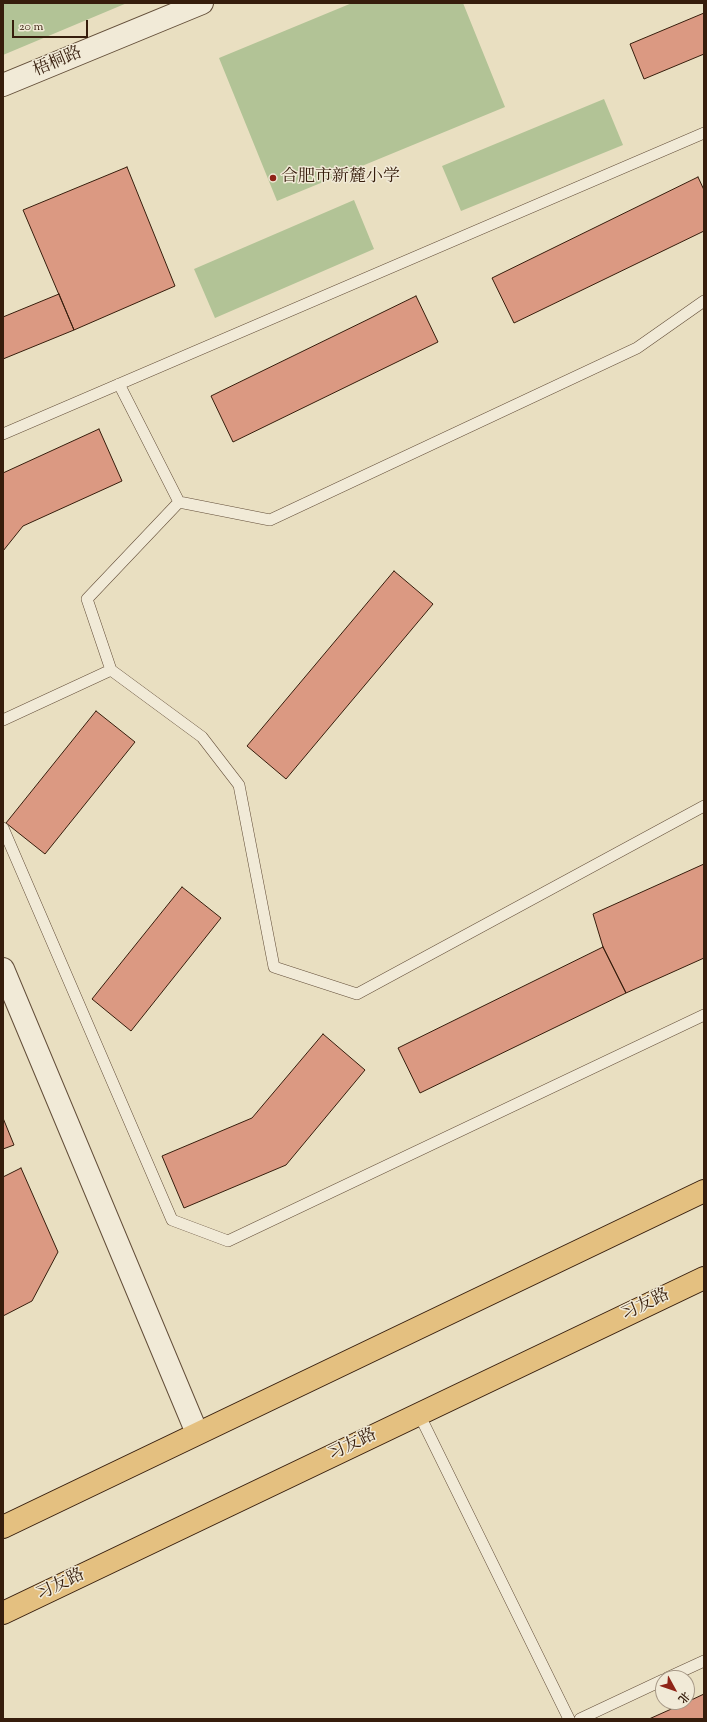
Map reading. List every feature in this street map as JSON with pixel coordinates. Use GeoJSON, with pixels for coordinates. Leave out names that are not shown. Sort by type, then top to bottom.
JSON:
{"type":"FeatureCollection","features":[{"type":"Feature","properties":{"kind":"main road"},"geometry":{"type":"LineString","coordinates":[[3,1526],[704,1191]]}},
{"type":"Feature","properties":{"kind":"main road","name":"习友路"},"geometry":{"type":"LineString","coordinates":[[3,1613],[704,1278]]}},
{"type":"Feature","properties":{"kind":"street","name":"梧桐路"},"geometry":{"type":"LineString","coordinates":[[3,85],[202,3]]}},
{"type":"Feature","properties":{"kind":"street"},"geometry":{"type":"LineString","coordinates":[[3,969],[197,1434]]}},
{"type":"Feature","properties":{"kind":"lane"},"geometry":{"type":"LineString","coordinates":[[3,434],[704,133]]}},
{"type":"Feature","properties":{"kind":"lane"},"geometry":{"type":"LineString","coordinates":[[179,502],[270,520],[637,348],[704,301]]}},
{"type":"Feature","properties":{"kind":"lane"},"geometry":{"type":"LineString","coordinates":[[119,384],[179,502]]}},
{"type":"Feature","properties":{"kind":"lane"},"geometry":{"type":"LineString","coordinates":[[179,502],[87,599],[111,670],[202,737],[239,785],[274,967],[357,994],[704,806]]}},
{"type":"Feature","properties":{"kind":"lane"},"geometry":{"type":"LineString","coordinates":[[3,720],[111,670]]}},
{"type":"Feature","properties":{"kind":"lane"},"geometry":{"type":"LineString","coordinates":[[3,828],[172,1220],[228,1241],[704,1015]]}},
{"type":"Feature","properties":{"kind":"lane"},"geometry":{"type":"LineString","coordinates":[[419,1414],[569,1719]]}},
{"type":"Feature","properties":{"kind":"lane"},"geometry":{"type":"LineString","coordinates":[[684,1670],[704,1661]]}},
{"type":"Feature","properties":{"kind":"lane"},"geometry":{"type":"LineString","coordinates":[[580,1719],[655,1684]]}},
{"type":"Feature","properties":{"kind":"green space"},"geometry":{"type":"Polygon","coordinates":[[[3,3],[127,3],[3,55],[3,3]]]}},
{"type":"Feature","properties":{"kind":"green space"},"geometry":{"type":"Polygon","coordinates":[[[352,3],[463,3],[505,107],[277,201],[219,58],[352,3]]]}},
{"type":"Feature","properties":{"kind":"green space"},"geometry":{"type":"Polygon","coordinates":[[[604,99],[623,145],[461,211],[442,166],[604,99]]]}},
{"type":"Feature","properties":{"kind":"green space"},"geometry":{"type":"Polygon","coordinates":[[[354,200],[374,249],[215,318],[194,269],[354,200]]]}},
{"type":"Feature","properties":{"kind":"building"},"geometry":{"type":"Polygon","coordinates":[[[704,13],[704,54],[644,79],[630,44],[704,13]]]}},
{"type":"Feature","properties":{"kind":"building"},"geometry":{"type":"Polygon","coordinates":[[[127,167],[175,286],[74,330],[23,210],[127,167]]]}},
{"type":"Feature","properties":{"kind":"building"},"geometry":{"type":"Polygon","coordinates":[[[698,177],[704,190],[704,231],[514,323],[492,278],[698,177]]]}},
{"type":"Feature","properties":{"kind":"building"},"geometry":{"type":"Polygon","coordinates":[[[59,294],[74,330],[3,359],[3,317],[59,294]]]}},
{"type":"Feature","properties":{"kind":"building"},"geometry":{"type":"Polygon","coordinates":[[[416,296],[438,342],[233,442],[211,396],[416,296]]]}},
{"type":"Feature","properties":{"kind":"building"},"geometry":{"type":"Polygon","coordinates":[[[99,429],[122,481],[23,526],[3,551],[3,473],[99,429]]]}},
{"type":"Feature","properties":{"kind":"building"},"geometry":{"type":"Polygon","coordinates":[[[394,571],[433,604],[286,779],[247,746],[394,571]]]}},
{"type":"Feature","properties":{"kind":"building"},"geometry":{"type":"Polygon","coordinates":[[[96,711],[135,742],[45,854],[6,823],[96,711]]]}},
{"type":"Feature","properties":{"kind":"building"},"geometry":{"type":"Polygon","coordinates":[[[704,864],[704,958],[626,993],[603,947],[593,914],[704,864]]]}},
{"type":"Feature","properties":{"kind":"building"},"geometry":{"type":"Polygon","coordinates":[[[182,887],[221,918],[131,1031],[92,999],[182,887]]]}},
{"type":"Feature","properties":{"kind":"building"},"geometry":{"type":"Polygon","coordinates":[[[603,947],[626,993],[420,1093],[398,1048],[603,947]]]}},
{"type":"Feature","properties":{"kind":"building"},"geometry":{"type":"Polygon","coordinates":[[[323,1034],[365,1070],[286,1165],[184,1208],[162,1156],[252,1118],[323,1034]]]}},
{"type":"Feature","properties":{"kind":"building"},"geometry":{"type":"Polygon","coordinates":[[[3,1118],[14,1145],[3,1149],[3,1118]]]}},
{"type":"Feature","properties":{"kind":"building"},"geometry":{"type":"Polygon","coordinates":[[[21,1168],[58,1252],[32,1301],[3,1316],[3,1177],[21,1168]]]}},
{"type":"Feature","properties":{"kind":"building"},"geometry":{"type":"Polygon","coordinates":[[[704,1694],[704,1719],[649,1719],[669,1710],[695,1710],[695,1698],[704,1694]]]}},
{"type":"Feature","properties":{"kind":"place","name":"合肥市新麓小学"},"geometry":{"type":"Point","coordinates":[273,178]}}]}
